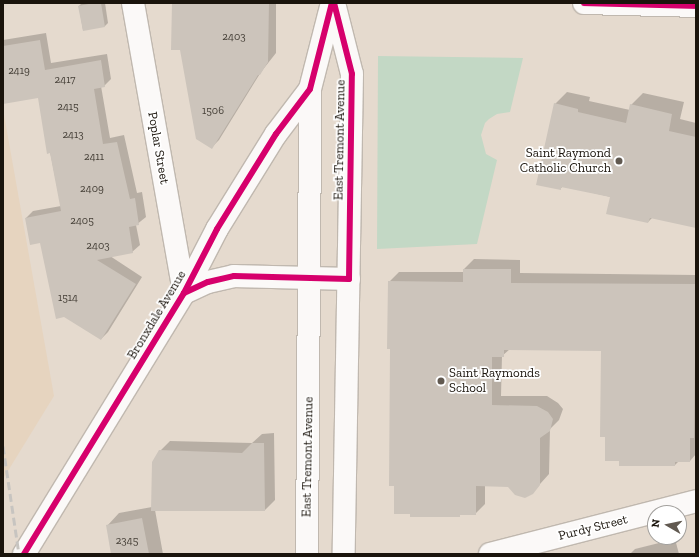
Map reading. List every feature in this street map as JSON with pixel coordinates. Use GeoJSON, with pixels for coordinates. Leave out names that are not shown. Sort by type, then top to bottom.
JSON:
{"type":"FeatureCollection","features":[{"type":"Feature","properties":{"kind":"street","name":"Poplar Street"},"geometry":{"type":"LineString","coordinates":[[133,3],[184,293]]}},
{"type":"Feature","properties":{"kind":"street","name":"East Tremont Avenue"},"geometry":{"type":"LineString","coordinates":[[307,554],[310,278],[310,89],[333,3]]}},
{"type":"Feature","properties":{"kind":"street","name":"East Tremont Avenue"},"geometry":{"type":"LineString","coordinates":[[333,3],[352,74],[344,554]]}},
{"type":"Feature","properties":{"kind":"street"},"geometry":{"type":"LineString","coordinates":[[584,3],[696,6]]}},
{"type":"Feature","properties":{"kind":"street","name":"Bronxdale Avenue"},"geometry":{"type":"LineString","coordinates":[[24,554],[184,293],[217,229],[276,134],[310,89]]}},
{"type":"Feature","properties":{"kind":"street"},"geometry":{"type":"LineString","coordinates":[[184,293],[208,282],[234,276],[349,279]]}},
{"type":"Feature","properties":{"kind":"street","name":"Purdy Street"},"geometry":{"type":"LineString","coordinates":[[490,554],[696,501]]}},
{"type":"Feature","properties":{"kind":"shaded area"},"geometry":{"type":"Polygon","coordinates":[[[3,109],[54,396],[3,479],[3,109]]]}},
{"type":"Feature","properties":{"kind":"green space"},"geometry":{"type":"Polygon","coordinates":[[[378,56],[523,58],[510,112],[497,114],[489,119],[485,123],[481,135],[486,154],[497,160],[477,244],[377,249],[378,56]]]}},
{"type":"Feature","properties":{"kind":"building"},"geometry":{"type":"Polygon","coordinates":[[[101,3],[105,27],[83,31],[78,6],[101,3]]]}},
{"type":"Feature","properties":{"kind":"building"},"geometry":{"type":"Polygon","coordinates":[[[172,3],[269,3],[268,62],[260,75],[258,75],[212,149],[196,139],[180,50],[171,50],[172,3]]]}},
{"type":"Feature","properties":{"kind":"building"},"geometry":{"type":"Polygon","coordinates":[[[40,40],[45,70],[101,60],[105,87],[94,89],[103,144],[117,142],[130,199],[135,198],[139,225],[129,227],[133,253],[97,260],[136,284],[101,340],[64,317],[56,319],[40,243],[30,245],[25,218],[61,211],[50,153],[47,154],[38,98],[3,104],[3,46],[40,40]]]}},
{"type":"Feature","properties":{"kind":"building","name":"Saint Raymond Catholic Church"},"geometry":{"type":"Polygon","coordinates":[[[554,103],[578,109],[578,112],[626,123],[630,104],[672,114],[669,131],[696,137],[696,228],[650,218],[648,223],[606,214],[610,197],[561,187],[561,190],[536,185],[554,103]]]}},
{"type":"Feature","properties":{"kind":"building","name":"Saint Raymonds School"},"geometry":{"type":"Polygon","coordinates":[[[463,269],[511,269],[511,283],[696,284],[694,438],[690,438],[690,462],[675,462],[675,466],[619,466],[619,461],[605,461],[605,437],[600,437],[601,351],[504,350],[504,357],[492,357],[492,405],[537,406],[548,412],[553,419],[550,431],[540,438],[540,485],[533,494],[525,498],[515,495],[508,487],[476,486],[476,515],[460,515],[460,517],[410,517],[410,514],[394,514],[394,486],[389,486],[390,349],[387,349],[388,281],[463,282],[463,269]]]}},
{"type":"Feature","properties":{"kind":"building"},"geometry":{"type":"Polygon","coordinates":[[[252,443],[264,443],[265,511],[151,511],[152,462],[159,450],[242,453],[252,443]]]}},
{"type":"Feature","properties":{"kind":"building"},"geometry":{"type":"Polygon","coordinates":[[[142,518],[149,554],[111,554],[106,525],[142,518]]]}},
{"type":"Feature","properties":{"kind":"railway"},"geometry":{"type":"LineString","coordinates":[[3,446],[19,554]]}},
{"type":"Feature","properties":{"kind":"cycle path"},"geometry":{"type":"LineString","coordinates":[[24,554],[184,293],[217,229],[276,134],[310,89],[332,3]]}},
{"type":"Feature","properties":{"kind":"cycle path"},"geometry":{"type":"LineString","coordinates":[[184,293],[208,282],[234,276],[349,279],[352,74],[334,3]]}},
{"type":"Feature","properties":{"kind":"cycle path"},"geometry":{"type":"LineString","coordinates":[[584,3],[696,6]]}},
{"type":"Feature","properties":{"kind":"place","name":"Saint Raymond Catholic Church"},"geometry":{"type":"Point","coordinates":[619,161]}},
{"type":"Feature","properties":{"kind":"place","name":"Saint Raymonds School"},"geometry":{"type":"Point","coordinates":[441,381]}}]}
